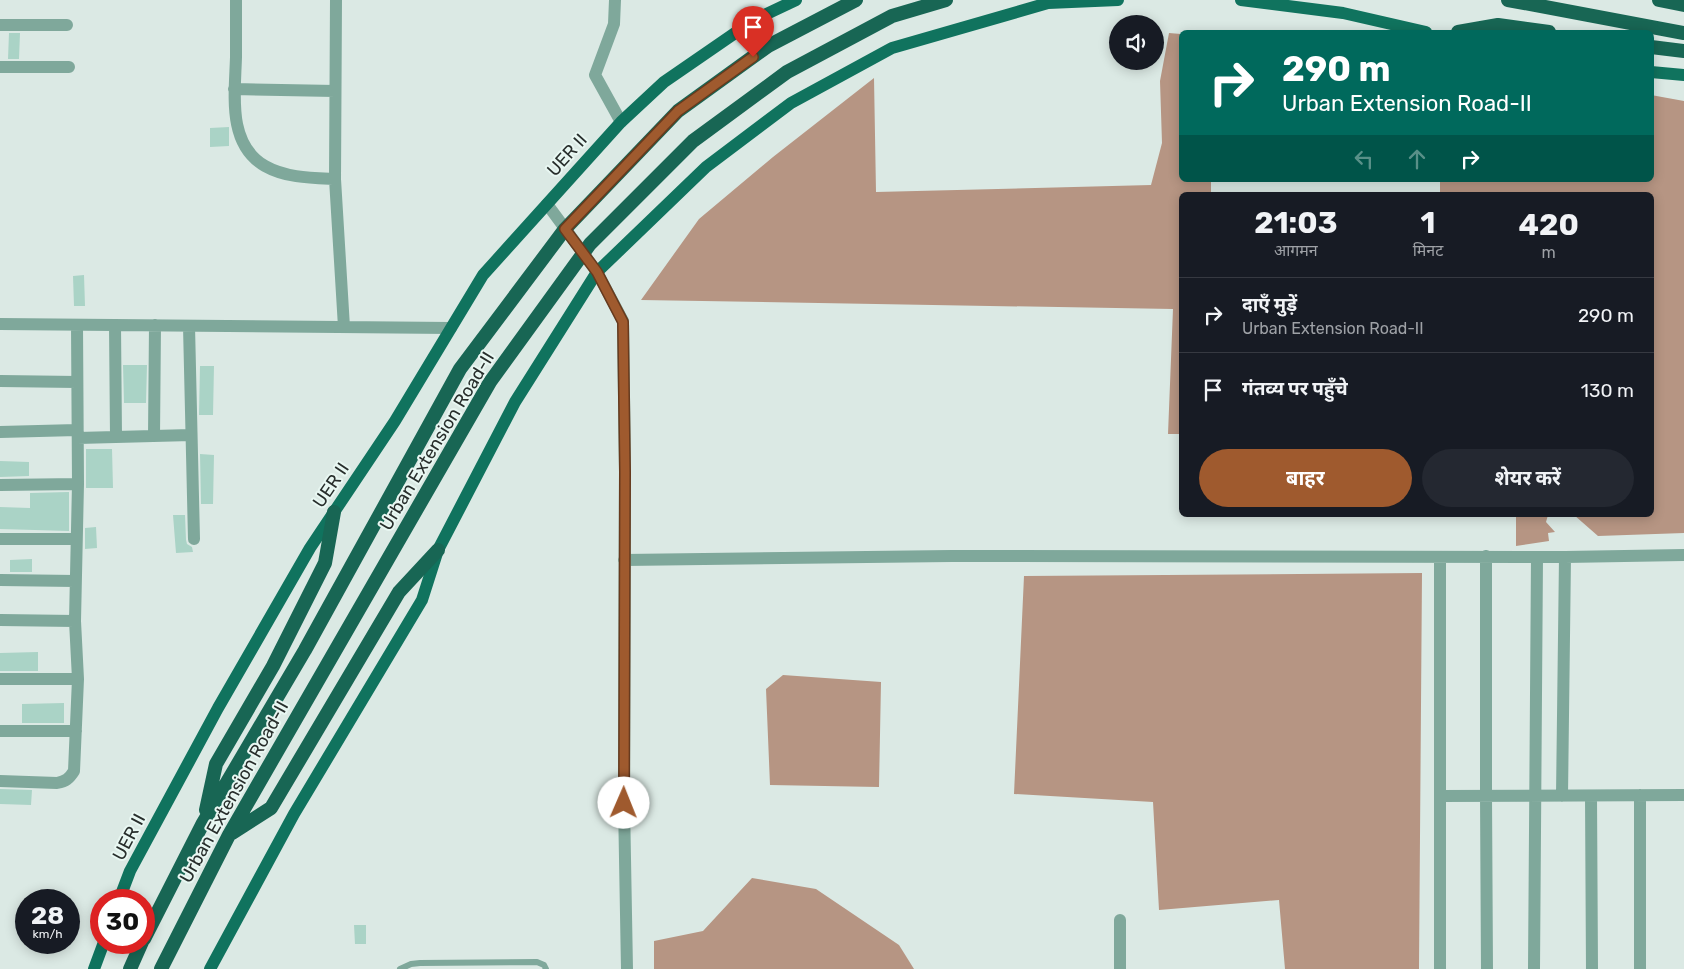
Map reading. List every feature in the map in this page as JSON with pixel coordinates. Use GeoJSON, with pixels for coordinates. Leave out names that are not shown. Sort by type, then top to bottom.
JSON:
{"type":"FeatureCollection","features":[{"type":"Feature","properties":{"kind":"highway","name":"Urban Extension Road-II"},"geometry":{"type":"LineString","coordinates":[[155,917],[203,823],[306,650],[460,369],[568,226],[678,111],[768,46],[856,0]]}},
{"type":"Feature","properties":{"kind":"highway","name":"Urban Extension Road-II"},"geometry":{"type":"LineString","coordinates":[[161,969],[229,835],[490,382],[587,249],[693,141],[787,72],[892,16],[946,0]]}},
{"type":"Feature","properties":{"kind":"highway"},"geometry":{"type":"LineString","coordinates":[[1508,0],[1684,33]]}},
{"type":"Feature","properties":{"kind":"highway"},"geometry":{"type":"LineString","coordinates":[[1659,0],[1684,5]]}},
{"type":"Feature","properties":{"kind":"highway"},"geometry":{"type":"LineString","coordinates":[[1469,30],[1498,25],[1534,30]]}},
{"type":"Feature","properties":{"kind":"highway"},"geometry":{"type":"LineString","coordinates":[[1654,47],[1684,51]]}},
{"type":"Feature","properties":{"kind":"highway"},"geometry":{"type":"LineString","coordinates":[[203,823],[216,764],[273,666],[325,563],[334,512]]}},
{"type":"Feature","properties":{"kind":"highway"},"geometry":{"type":"LineString","coordinates":[[229,835],[271,808],[399,592],[438,550]]}},
{"type":"Feature","properties":{"kind":"highway","name":"Urban Extension Road-II"},"geometry":{"type":"LineString","coordinates":[[130,969],[137,954]]}},
{"type":"Feature","properties":{"kind":"main road","name":"UER II"},"geometry":{"type":"LineString","coordinates":[[123,889],[130,871],[218,708],[310,548],[395,421],[484,275],[621,122],[672,76],[754,20],[796,0]]}},
{"type":"Feature","properties":{"kind":"main road"},"geometry":{"type":"LineString","coordinates":[[210,969],[294,814],[422,600],[438,550],[515,402],[597,272],[706,167],[790,103],[892,48],[1048,3],[1118,0]]}},
{"type":"Feature","properties":{"kind":"main road"},"geometry":{"type":"LineString","coordinates":[[1242,0],[1343,13],[1417,30]]}},
{"type":"Feature","properties":{"kind":"main road"},"geometry":{"type":"LineString","coordinates":[[1654,72],[1684,74]]}},
{"type":"Feature","properties":{"kind":"main road"},"geometry":{"type":"LineString","coordinates":[[94,969],[100,954]]}},
{"type":"Feature","properties":{"kind":"street"},"geometry":{"type":"LineString","coordinates":[[236,0],[234,110],[237,129],[252,157],[265,166],[283,174],[335,179]]}},
{"type":"Feature","properties":{"kind":"street"},"geometry":{"type":"LineString","coordinates":[[336,0],[335,179],[344,327]]}},
{"type":"Feature","properties":{"kind":"street"},"geometry":{"type":"LineString","coordinates":[[615,0],[614,24],[595,75],[621,122]]}},
{"type":"Feature","properties":{"kind":"street"},"geometry":{"type":"LineString","coordinates":[[0,26],[67,25]]}},
{"type":"Feature","properties":{"kind":"street"},"geometry":{"type":"LineString","coordinates":[[0,67],[69,67]]}},
{"type":"Feature","properties":{"kind":"street"},"geometry":{"type":"LineString","coordinates":[[234,89],[335,91]]}},
{"type":"Feature","properties":{"kind":"street"},"geometry":{"type":"LineString","coordinates":[[547,204],[587,249],[623,322],[625,472],[624,803],[627,969]]}},
{"type":"Feature","properties":{"kind":"street"},"geometry":{"type":"LineString","coordinates":[[0,324],[451,328]]}},
{"type":"Feature","properties":{"kind":"street"},"geometry":{"type":"LineString","coordinates":[[0,781],[57,783],[64,782],[74,771],[78,679],[75,621],[78,484],[77,325]]}},
{"type":"Feature","properties":{"kind":"street"},"geometry":{"type":"LineString","coordinates":[[115,325],[116,437]]}},
{"type":"Feature","properties":{"kind":"street"},"geometry":{"type":"LineString","coordinates":[[154,436],[155,325]]}},
{"type":"Feature","properties":{"kind":"street"},"geometry":{"type":"LineString","coordinates":[[189,326],[194,539]]}},
{"type":"Feature","properties":{"kind":"street"},"geometry":{"type":"LineString","coordinates":[[0,381],[77,382]]}},
{"type":"Feature","properties":{"kind":"street"},"geometry":{"type":"LineString","coordinates":[[0,432],[116,437],[192,435]]}},
{"type":"Feature","properties":{"kind":"street"},"geometry":{"type":"LineString","coordinates":[[0,485],[78,484]]}},
{"type":"Feature","properties":{"kind":"street"},"geometry":{"type":"LineString","coordinates":[[0,539],[76,538]]}},
{"type":"Feature","properties":{"kind":"street"},"geometry":{"type":"LineString","coordinates":[[624,560],[951,556],[1565,557],[1684,555]]}},
{"type":"Feature","properties":{"kind":"street"},"geometry":{"type":"LineString","coordinates":[[1486,556],[1487,969]]}},
{"type":"Feature","properties":{"kind":"street"},"geometry":{"type":"LineString","coordinates":[[1534,969],[1537,556]]}},
{"type":"Feature","properties":{"kind":"street"},"geometry":{"type":"LineString","coordinates":[[1440,557],[1440,969]]}},
{"type":"Feature","properties":{"kind":"street"},"geometry":{"type":"LineString","coordinates":[[1562,796],[1565,557]]}},
{"type":"Feature","properties":{"kind":"street"},"geometry":{"type":"LineString","coordinates":[[0,580],[75,581]]}},
{"type":"Feature","properties":{"kind":"street"},"geometry":{"type":"LineString","coordinates":[[0,620],[75,621]]}},
{"type":"Feature","properties":{"kind":"street"},"geometry":{"type":"LineString","coordinates":[[0,679],[78,679]]}},
{"type":"Feature","properties":{"kind":"street"},"geometry":{"type":"LineString","coordinates":[[0,732],[76,731]]}},
{"type":"Feature","properties":{"kind":"street"},"geometry":{"type":"LineString","coordinates":[[1440,796],[1684,794]]}},
{"type":"Feature","properties":{"kind":"street"},"geometry":{"type":"LineString","coordinates":[[1640,795],[1640,969]]}},
{"type":"Feature","properties":{"kind":"street"},"geometry":{"type":"LineString","coordinates":[[1592,796],[1592,969]]}},
{"type":"Feature","properties":{"kind":"street"},"geometry":{"type":"LineString","coordinates":[[1120,920],[1120,969]]}},
{"type":"Feature","properties":{"kind":"lane"},"geometry":{"type":"LineString","coordinates":[[400,969],[420,963],[537,962],[541,963],[546,969]]}},
{"type":"Feature","properties":{"kind":"shaded area"},"geometry":{"type":"Polygon","coordinates":[[[1169,33],[1179,34],[1179,182],[1211,182],[1211,192],[1179,192],[1179,434],[1168,434],[1173,309],[641,300],[699,219],[773,157],[874,78],[876,192],[1151,185],[1162,143],[1160,81],[1162,70],[1164,70],[1169,33]]]}},
{"type":"Feature","properties":{"kind":"shaded area"},"geometry":{"type":"Polygon","coordinates":[[[1654,96],[1684,101],[1684,533],[1598,536],[1576,517],[1654,517],[1654,192],[1440,192],[1440,182],[1654,182],[1654,96]]]}},
{"type":"Feature","properties":{"kind":"shaded area"},"geometry":{"type":"Polygon","coordinates":[[[1516,517],[1547,517],[1546,522],[1555,532],[1548,533],[1549,541],[1516,546],[1516,517]]]}},
{"type":"Feature","properties":{"kind":"shaded area"},"geometry":{"type":"Polygon","coordinates":[[[1422,573],[1419,969],[1285,969],[1279,900],[1159,910],[1153,802],[1014,794],[1024,576],[1422,573]]]}},
{"type":"Feature","properties":{"kind":"shaded area"},"geometry":{"type":"Polygon","coordinates":[[[783,675],[881,682],[879,787],[770,785],[766,689],[783,675]]]}},
{"type":"Feature","properties":{"kind":"shaded area"},"geometry":{"type":"Polygon","coordinates":[[[752,878],[816,889],[899,945],[914,969],[654,969],[654,941],[703,931],[752,878]]]}},
{"type":"Feature","properties":{"kind":"building"},"geometry":{"type":"Polygon","coordinates":[[[9,33],[20,33],[19,59],[8,59],[9,33]]]}},
{"type":"Feature","properties":{"kind":"building"},"geometry":{"type":"Polygon","coordinates":[[[229,127],[229,146],[210,147],[210,128],[229,127]]]}},
{"type":"Feature","properties":{"kind":"building"},"geometry":{"type":"Polygon","coordinates":[[[84,275],[85,306],[74,306],[73,276],[84,275]]]}},
{"type":"Feature","properties":{"kind":"building"},"geometry":{"type":"Polygon","coordinates":[[[123,365],[147,365],[146,403],[124,403],[123,365]]]}},
{"type":"Feature","properties":{"kind":"building"},"geometry":{"type":"Polygon","coordinates":[[[200,366],[214,366],[213,415],[199,415],[200,366]]]}},
{"type":"Feature","properties":{"kind":"building"},"geometry":{"type":"Polygon","coordinates":[[[86,449],[112,449],[113,488],[86,488],[86,449]]]}},
{"type":"Feature","properties":{"kind":"building"},"geometry":{"type":"Polygon","coordinates":[[[200,454],[214,455],[213,504],[201,504],[200,454]]]}},
{"type":"Feature","properties":{"kind":"building"},"geometry":{"type":"Polygon","coordinates":[[[0,461],[29,462],[29,476],[0,477],[0,461]]]}},
{"type":"Feature","properties":{"kind":"building"},"geometry":{"type":"Polygon","coordinates":[[[69,492],[69,531],[0,529],[0,507],[30,508],[30,493],[69,492]]]}},
{"type":"Feature","properties":{"kind":"building"},"geometry":{"type":"Polygon","coordinates":[[[173,515],[185,515],[186,540],[187,544],[192,547],[193,552],[176,553],[173,515]]]}},
{"type":"Feature","properties":{"kind":"building"},"geometry":{"type":"Polygon","coordinates":[[[96,527],[97,548],[85,549],[85,528],[96,527]]]}},
{"type":"Feature","properties":{"kind":"building"},"geometry":{"type":"Polygon","coordinates":[[[32,559],[32,572],[10,572],[10,560],[32,559]]]}},
{"type":"Feature","properties":{"kind":"building"},"geometry":{"type":"Polygon","coordinates":[[[38,652],[38,671],[0,671],[0,653],[38,652]]]}},
{"type":"Feature","properties":{"kind":"building"},"geometry":{"type":"Polygon","coordinates":[[[64,703],[64,723],[22,723],[22,704],[64,703]]]}},
{"type":"Feature","properties":{"kind":"building"},"geometry":{"type":"Polygon","coordinates":[[[0,789],[32,790],[31,805],[0,804],[0,789]]]}},
{"type":"Feature","properties":{"kind":"building"},"geometry":{"type":"Polygon","coordinates":[[[354,925],[366,925],[366,944],[355,944],[354,925]]]}},
{"type":"Feature","properties":{"kind":"route"},"geometry":{"type":"LineString","coordinates":[[624,803],[625,472],[623,322],[597,272],[565,229],[678,111],[753,57]]}}]}
